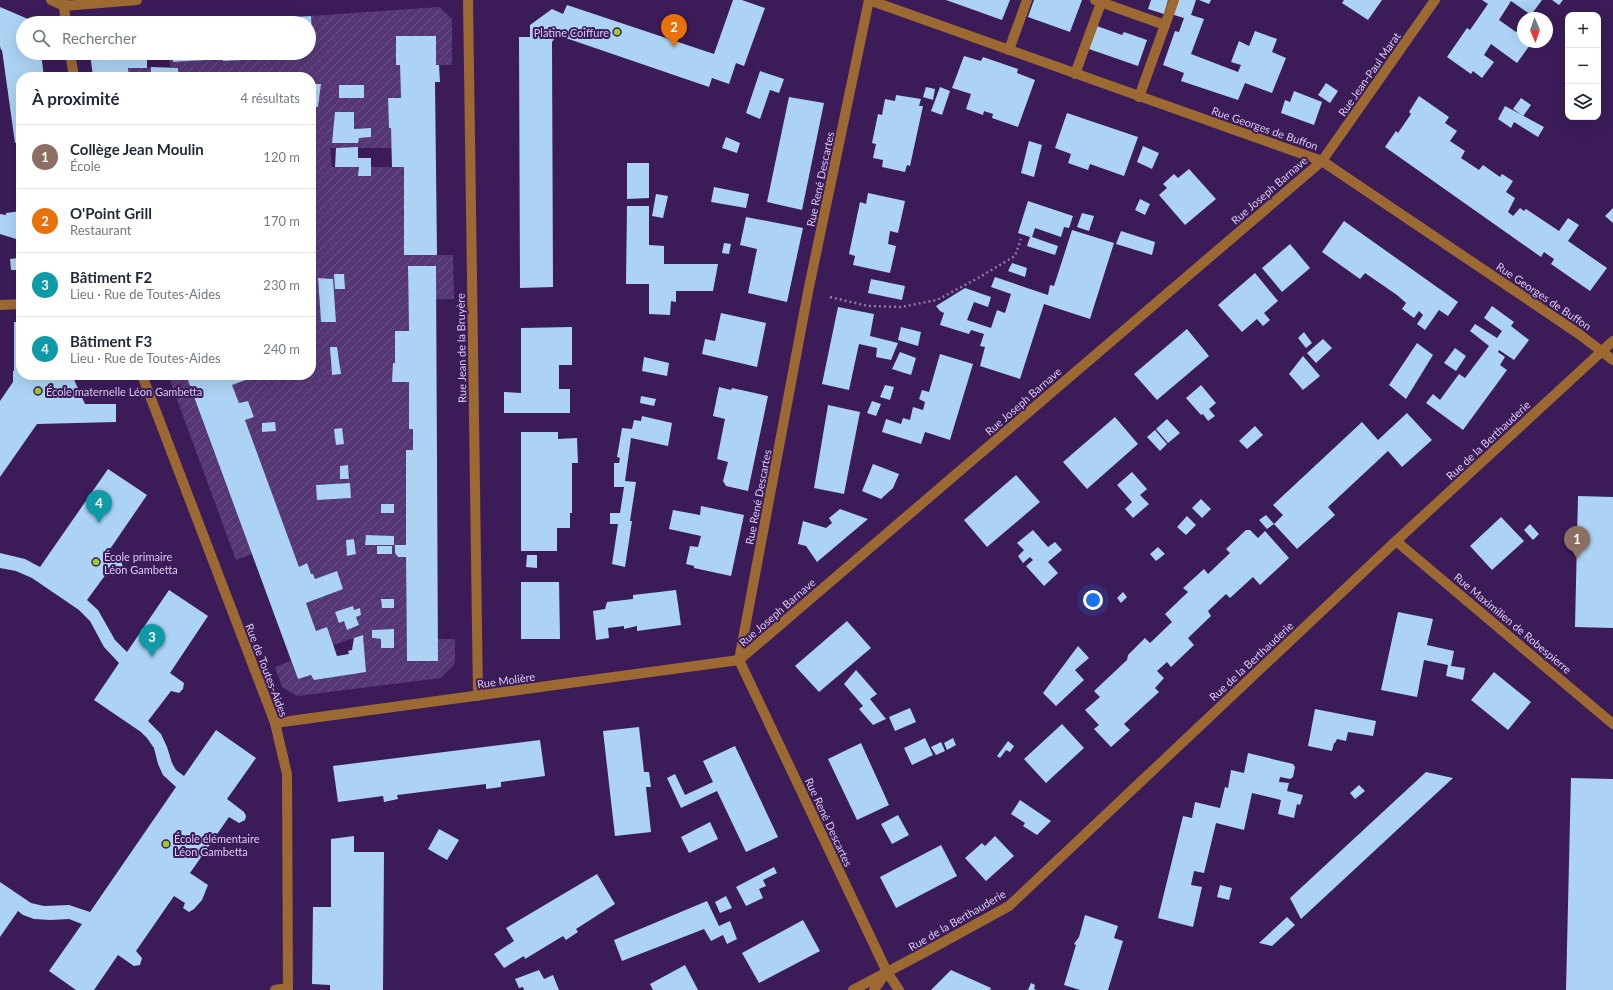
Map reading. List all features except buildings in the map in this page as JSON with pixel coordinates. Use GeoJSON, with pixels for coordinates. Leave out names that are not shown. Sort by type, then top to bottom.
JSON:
{"type":"FeatureCollection","features":[{"type":"Feature","properties":{"kind":"street"},"geometry":{"type":"LineString","coordinates":[[52,0],[64,3],[136,0]]}},
{"type":"Feature","properties":{"kind":"street","name":"Rue Jean de la Bruyère"},"geometry":{"type":"LineString","coordinates":[[468,0],[478,696]]}},
{"type":"Feature","properties":{"kind":"street","name":"Rue Georges de Buffon"},"geometry":{"type":"LineString","coordinates":[[869,0],[1138,97],[1322,161],[1579,334],[1613,360]]}},
{"type":"Feature","properties":{"kind":"street","name":"Rue René Descartes"},"geometry":{"type":"LineString","coordinates":[[869,0],[808,292],[739,660],[887,972],[899,990]]}},
{"type":"Feature","properties":{"kind":"street"},"geometry":{"type":"LineString","coordinates":[[1010,50],[1027,0]]}},
{"type":"Feature","properties":{"kind":"street"},"geometry":{"type":"LineString","coordinates":[[1138,97],[1174,0]]}},
{"type":"Feature","properties":{"kind":"street","name":"Rue Jean-Paul Marat"},"geometry":{"type":"LineString","coordinates":[[1322,161],[1435,0]]}},
{"type":"Feature","properties":{"kind":"street"},"geometry":{"type":"LineString","coordinates":[[1075,74],[1099,1],[1165,25]]}},
{"type":"Feature","properties":{"kind":"street"},"geometry":{"type":"LineString","coordinates":[[64,3],[65,16]]}},
{"type":"Feature","properties":{"kind":"street"},"geometry":{"type":"LineString","coordinates":[[71,60],[73,72]]}},
{"type":"Feature","properties":{"kind":"street","name":"Rue Joseph Barnave"},"geometry":{"type":"LineString","coordinates":[[739,660],[1322,161]]}},
{"type":"Feature","properties":{"kind":"street"},"geometry":{"type":"LineString","coordinates":[[0,304],[16,304]]}},
{"type":"Feature","properties":{"kind":"street","name":"Rue de la Berthauderie"},"geometry":{"type":"LineString","coordinates":[[853,990],[1009,906],[1396,541],[1613,341]]}},
{"type":"Feature","properties":{"kind":"street","name":"Rue de Toutes-Aides"},"geometry":{"type":"LineString","coordinates":[[144,380],[275,723],[287,774],[288,989]]}},
{"type":"Feature","properties":{"kind":"street","name":"Rue Maximilien de Robespierre"},"geometry":{"type":"LineString","coordinates":[[1396,541],[1613,724]]}},
{"type":"Feature","properties":{"kind":"street","name":"Rue Molière"},"geometry":{"type":"LineString","coordinates":[[275,723],[739,660]]}},
{"type":"Feature","properties":{"kind":"street"},"geometry":{"type":"LineString","coordinates":[[874,990],[887,972]]}},
{"type":"Feature","properties":{"kind":"street"},"geometry":{"type":"LineString","coordinates":[[275,990],[288,989]]}},
{"type":"Feature","properties":{"kind":"path"},"geometry":{"type":"LineString","coordinates":[[830,297],[868,306],[901,307],[937,300],[1015,256],[1021,239]]}},
{"type":"Feature","properties":{"kind":"shaded area"},"geometry":{"type":"Polygon","coordinates":[[[439,7],[452,19],[452,65],[436,65],[435,36],[396,36],[396,65],[400,65],[401,98],[388,98],[389,128],[391,128],[392,148],[330,148],[332,167],[359,167],[359,176],[371,176],[371,167],[404,167],[404,255],[453,255],[454,299],[436,299],[436,266],[408,266],[409,331],[395,331],[395,363],[393,364],[393,382],[409,382],[409,429],[413,429],[413,450],[406,450],[406,545],[395,545],[395,553],[398,557],[406,557],[407,661],[438,661],[438,639],[455,639],[455,664],[441,678],[297,696],[282,687],[275,667],[291,661],[298,679],[311,675],[366,672],[363,635],[333,645],[327,627],[316,631],[306,603],[337,571],[315,579],[307,564],[299,567],[245,420],[254,417],[248,401],[239,403],[232,385],[245,380],[316,380],[316,107],[318,107],[321,85],[316,84],[316,72],[178,72],[178,68],[170,67],[170,60],[173,60],[173,62],[206,60],[316,60],[316,16],[311,16],[439,7]],[[339,85],[340,98],[364,98],[364,85],[339,85]],[[335,112],[332,143],[358,143],[359,138],[371,137],[371,128],[354,129],[354,112],[335,112]],[[318,278],[321,322],[336,321],[333,279],[318,278]],[[339,356],[330,357],[332,375],[341,374],[339,356]],[[348,465],[340,466],[340,479],[350,479],[348,465]],[[350,483],[317,485],[317,500],[351,498],[350,483]],[[393,504],[381,505],[381,513],[393,513],[393,504]],[[366,535],[365,544],[394,536],[366,535]],[[355,539],[346,540],[347,556],[356,554],[355,539]],[[381,599],[382,608],[394,608],[394,599],[381,599]],[[360,608],[354,610],[339,623],[344,621],[347,629],[359,625],[356,617],[361,615],[360,608]],[[394,629],[372,630],[372,639],[381,639],[381,648],[394,648],[394,629]]]}},
{"type":"Feature","properties":{"kind":"shaded area"},"geometry":{"type":"Polygon","coordinates":[[[151,67],[151,72],[128,72],[128,68],[151,67]]]}},
{"type":"Feature","properties":{"kind":"shaded area"},"geometry":{"type":"Polygon","coordinates":[[[170,380],[188,380],[252,554],[236,560],[170,380]]]}},
{"type":"Feature","properties":{"kind":"place","name":"Platine Coiffure"},"geometry":{"type":"Point","coordinates":[617,32]}},
{"type":"Feature","properties":{"kind":"place","name":"O'Point Grill"},"geometry":{"type":"Point","coordinates":[674,47]}},
{"type":"Feature","properties":{"kind":"place","name":"École maternelle Léon Gambetta"},"geometry":{"type":"Point","coordinates":[38,391]}},
{"type":"Feature","properties":{"kind":"place","name":"Bâtiment F3"},"geometry":{"type":"Point","coordinates":[99,523]}},
{"type":"Feature","properties":{"kind":"place","name":"Collège Jean Moulin"},"geometry":{"type":"Point","coordinates":[1577,559]}},
{"type":"Feature","properties":{"kind":"place","name":"École primaire Léon Gambetta"},"geometry":{"type":"Point","coordinates":[96,562]}},
{"type":"Feature","properties":{"kind":"place","name":"Bâtiment F2"},"geometry":{"type":"Point","coordinates":[152,657]}},
{"type":"Feature","properties":{"kind":"place","name":"École élémentaire Léon Gambetta"},"geometry":{"type":"Point","coordinates":[166,844]}}]}
